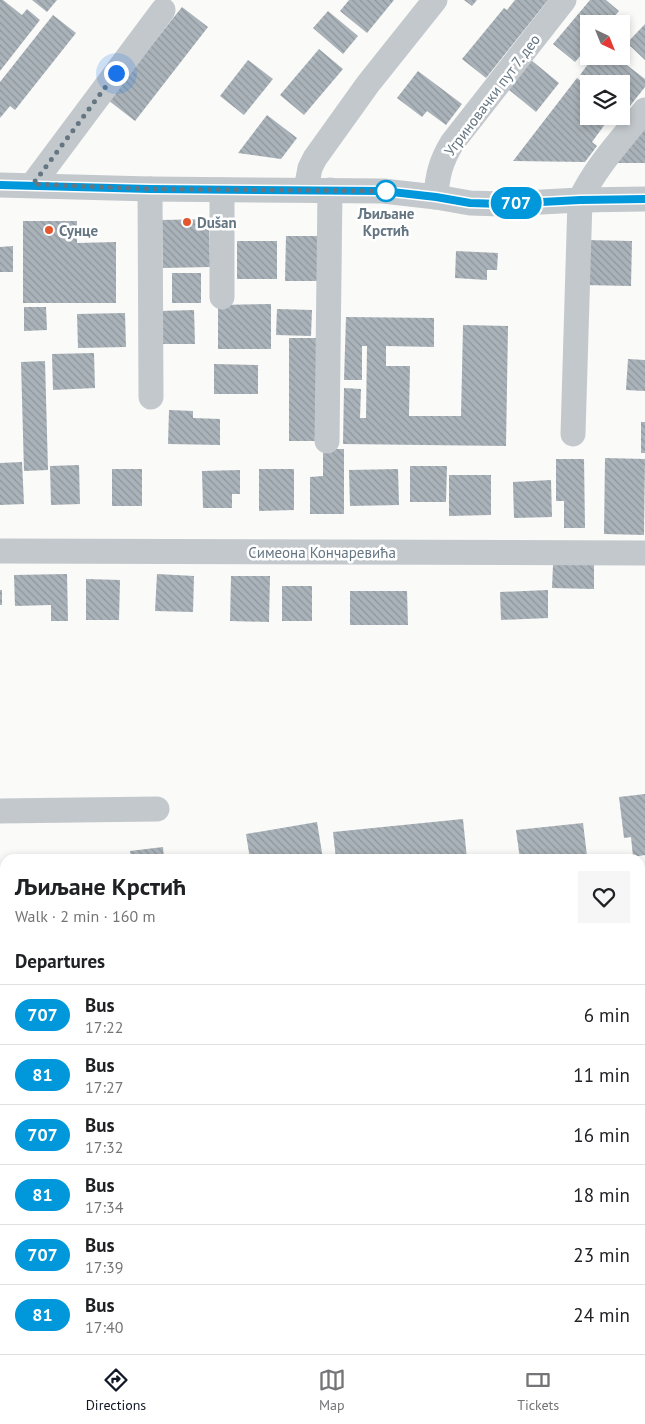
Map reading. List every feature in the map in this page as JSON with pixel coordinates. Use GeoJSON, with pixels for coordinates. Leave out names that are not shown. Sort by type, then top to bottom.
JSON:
{"type":"FeatureCollection","features":[{"type":"Feature","properties":{"kind":"street","name":"Угриновачки пут 7. део"},"geometry":{"type":"LineString","coordinates":[[436,197],[439,170],[444,156],[452,143],[564,0]]}},
{"type":"Feature","properties":{"kind":"street"},"geometry":{"type":"LineString","coordinates":[[327,441],[318,190],[310,168],[315,158],[368,84],[433,1]]}},
{"type":"Feature","properties":{"kind":"street"},"geometry":{"type":"LineString","coordinates":[[33,184],[163,10]]}},
{"type":"Feature","properties":{"kind":"street"},"geometry":{"type":"LineString","coordinates":[[573,434],[580,200],[587,184],[599,166],[645,110]]}},
{"type":"Feature","properties":{"kind":"street"},"geometry":{"type":"LineString","coordinates":[[0,185],[33,184],[150,189],[383,191],[470,203],[502,204],[645,199]]}},
{"type":"Feature","properties":{"kind":"street"},"geometry":{"type":"LineString","coordinates":[[150,189],[151,397]]}},
{"type":"Feature","properties":{"kind":"street"},"geometry":{"type":"LineString","coordinates":[[222,190],[222,297]]}},
{"type":"Feature","properties":{"kind":"street","name":"Симеона Кончаревића"},"geometry":{"type":"LineString","coordinates":[[0,551],[645,553]]}},
{"type":"Feature","properties":{"kind":"street"},"geometry":{"type":"LineString","coordinates":[[0,811],[157,809]]}},
{"type":"Feature","properties":{"kind":"building"},"geometry":{"type":"Polygon","coordinates":[[[0,0],[3,0],[22,15],[27,9],[40,20],[0,71],[0,0]]]}},
{"type":"Feature","properties":{"kind":"building"},"geometry":{"type":"Polygon","coordinates":[[[32,0],[57,0],[47,12],[32,0]]]}},
{"type":"Feature","properties":{"kind":"building"},"geometry":{"type":"Polygon","coordinates":[[[349,0],[394,0],[367,33],[340,11],[349,0]]]}},
{"type":"Feature","properties":{"kind":"building"},"geometry":{"type":"Polygon","coordinates":[[[464,0],[477,0],[472,6],[464,0]]]}},
{"type":"Feature","properties":{"kind":"building"},"geometry":{"type":"Polygon","coordinates":[[[515,0],[548,0],[486,78],[462,59],[504,8],[507,10],[515,0]]]}},
{"type":"Feature","properties":{"kind":"building"},"geometry":{"type":"Polygon","coordinates":[[[590,0],[606,0],[619,11],[616,15],[580,15],[580,56],[575,62],[553,44],[590,0]]]}},
{"type":"Feature","properties":{"kind":"building"},"geometry":{"type":"Polygon","coordinates":[[[182,7],[208,27],[135,121],[108,100],[182,7]]]}},
{"type":"Feature","properties":{"kind":"building"},"geometry":{"type":"Polygon","coordinates":[[[328,11],[358,36],[343,54],[313,28],[328,11]]]}},
{"type":"Feature","properties":{"kind":"building"},"geometry":{"type":"Polygon","coordinates":[[[53,15],[76,33],[15,110],[10,106],[0,118],[0,82],[53,15]]]}},
{"type":"Feature","properties":{"kind":"building"},"geometry":{"type":"Polygon","coordinates":[[[645,24],[645,60],[630,46],[630,40],[645,24]]]}},
{"type":"Feature","properties":{"kind":"building"},"geometry":{"type":"Polygon","coordinates":[[[319,49],[343,69],[304,115],[280,95],[319,49]]]}},
{"type":"Feature","properties":{"kind":"building"},"geometry":{"type":"Polygon","coordinates":[[[248,60],[273,79],[244,115],[220,96],[248,60]]]}},
{"type":"Feature","properties":{"kind":"building"},"geometry":{"type":"Polygon","coordinates":[[[531,60],[559,83],[536,112],[508,89],[531,60]]]}},
{"type":"Feature","properties":{"kind":"building"},"geometry":{"type":"Polygon","coordinates":[[[587,65],[627,65],[645,79],[645,87],[630,106],[630,75],[580,75],[587,65]]]}},
{"type":"Feature","properties":{"kind":"building"},"geometry":{"type":"Polygon","coordinates":[[[418,71],[462,104],[446,125],[427,111],[422,117],[397,98],[418,71]]]}},
{"type":"Feature","properties":{"kind":"building"},"geometry":{"type":"Polygon","coordinates":[[[577,78],[580,80],[580,125],[604,125],[592,142],[597,146],[585,162],[513,161],[577,78]]]}},
{"type":"Feature","properties":{"kind":"building"},"geometry":{"type":"Polygon","coordinates":[[[267,115],[297,138],[281,159],[238,153],[267,115]]]}},
{"type":"Feature","properties":{"kind":"building"},"geometry":{"type":"Polygon","coordinates":[[[645,125],[645,163],[614,163],[645,125]]]}},
{"type":"Feature","properties":{"kind":"building"},"geometry":{"type":"Polygon","coordinates":[[[209,219],[210,267],[163,268],[162,220],[209,219]]]}},
{"type":"Feature","properties":{"kind":"building"},"geometry":{"type":"Polygon","coordinates":[[[23,221],[77,221],[77,243],[116,242],[116,303],[23,303],[23,221]]]}},
{"type":"Feature","properties":{"kind":"building"},"geometry":{"type":"Polygon","coordinates":[[[286,236],[321,236],[320,281],[285,281],[286,236]]]}},
{"type":"Feature","properties":{"kind":"building"},"geometry":{"type":"Polygon","coordinates":[[[584,240],[632,241],[631,286],[583,285],[584,240]]]}},
{"type":"Feature","properties":{"kind":"building"},"geometry":{"type":"Polygon","coordinates":[[[237,241],[277,241],[277,279],[237,279],[237,241]]]}},
{"type":"Feature","properties":{"kind":"building"},"geometry":{"type":"Polygon","coordinates":[[[13,246],[13,272],[0,272],[0,247],[13,246]]]}},
{"type":"Feature","properties":{"kind":"building"},"geometry":{"type":"Polygon","coordinates":[[[456,251],[498,253],[497,270],[487,270],[487,280],[455,278],[456,251]]]}},
{"type":"Feature","properties":{"kind":"building"},"geometry":{"type":"Polygon","coordinates":[[[172,273],[201,273],[201,303],[172,303],[172,273]]]}},
{"type":"Feature","properties":{"kind":"building"},"geometry":{"type":"Polygon","coordinates":[[[271,304],[271,349],[218,349],[218,305],[271,304]]]}},
{"type":"Feature","properties":{"kind":"building"},"geometry":{"type":"Polygon","coordinates":[[[24,307],[46,307],[47,330],[24,331],[24,307]]]}},
{"type":"Feature","properties":{"kind":"building"},"geometry":{"type":"Polygon","coordinates":[[[277,309],[312,310],[311,336],[276,335],[277,309]]]}},
{"type":"Feature","properties":{"kind":"building"},"geometry":{"type":"Polygon","coordinates":[[[194,310],[195,344],[161,344],[160,311],[194,310]]]}},
{"type":"Feature","properties":{"kind":"building"},"geometry":{"type":"Polygon","coordinates":[[[125,313],[126,347],[78,348],[77,314],[125,313]]]}},
{"type":"Feature","properties":{"kind":"building"},"geometry":{"type":"Polygon","coordinates":[[[346,317],[434,318],[434,347],[386,346],[386,366],[410,366],[409,416],[461,416],[463,325],[508,326],[506,446],[343,444],[344,388],[361,389],[360,418],[366,418],[367,346],[362,346],[362,380],[344,380],[346,317]]]}},
{"type":"Feature","properties":{"kind":"building"},"geometry":{"type":"Polygon","coordinates":[[[289,338],[316,338],[316,441],[289,441],[289,338]]]}},
{"type":"Feature","properties":{"kind":"building"},"geometry":{"type":"Polygon","coordinates":[[[94,353],[95,388],[53,390],[52,354],[94,353]]]}},
{"type":"Feature","properties":{"kind":"building"},"geometry":{"type":"Polygon","coordinates":[[[628,359],[645,360],[645,391],[626,390],[628,359]]]}},
{"type":"Feature","properties":{"kind":"building"},"geometry":{"type":"Polygon","coordinates":[[[45,361],[48,470],[24,471],[21,362],[45,361]]]}},
{"type":"Feature","properties":{"kind":"building"},"geometry":{"type":"Polygon","coordinates":[[[214,364],[258,365],[258,394],[214,394],[214,364]]]}},
{"type":"Feature","properties":{"kind":"building"},"geometry":{"type":"Polygon","coordinates":[[[169,410],[193,411],[193,418],[220,419],[220,445],[168,444],[169,410]]]}},
{"type":"Feature","properties":{"kind":"building"},"geometry":{"type":"Polygon","coordinates":[[[641,422],[645,422],[645,453],[641,453],[641,422]]]}},
{"type":"Feature","properties":{"kind":"building"},"geometry":{"type":"Polygon","coordinates":[[[323,449],[344,449],[344,514],[310,514],[310,477],[323,476],[323,449]]]}},
{"type":"Feature","properties":{"kind":"building"},"geometry":{"type":"Polygon","coordinates":[[[605,458],[645,459],[644,535],[604,534],[605,458]]]}},
{"type":"Feature","properties":{"kind":"building"},"geometry":{"type":"Polygon","coordinates":[[[556,459],[584,459],[585,528],[564,528],[564,501],[556,501],[556,459]]]}},
{"type":"Feature","properties":{"kind":"building"},"geometry":{"type":"Polygon","coordinates":[[[22,462],[24,504],[0,505],[0,463],[22,462]]]}},
{"type":"Feature","properties":{"kind":"building"},"geometry":{"type":"Polygon","coordinates":[[[79,465],[80,504],[51,505],[50,466],[79,465]]]}},
{"type":"Feature","properties":{"kind":"building"},"geometry":{"type":"Polygon","coordinates":[[[410,466],[447,466],[446,502],[410,502],[410,466]]]}},
{"type":"Feature","properties":{"kind":"building"},"geometry":{"type":"Polygon","coordinates":[[[112,469],[142,469],[142,506],[112,506],[112,469]]]}},
{"type":"Feature","properties":{"kind":"building"},"geometry":{"type":"Polygon","coordinates":[[[259,469],[294,469],[294,510],[259,511],[259,469]]]}},
{"type":"Feature","properties":{"kind":"building"},"geometry":{"type":"Polygon","coordinates":[[[398,469],[399,505],[350,506],[349,470],[398,469]]]}},
{"type":"Feature","properties":{"kind":"building"},"geometry":{"type":"Polygon","coordinates":[[[240,470],[240,494],[232,494],[232,508],[203,508],[202,471],[240,470]]]}},
{"type":"Feature","properties":{"kind":"building"},"geometry":{"type":"Polygon","coordinates":[[[449,475],[491,475],[491,515],[449,516],[449,475]]]}},
{"type":"Feature","properties":{"kind":"building"},"geometry":{"type":"Polygon","coordinates":[[[551,480],[552,517],[514,518],[513,482],[551,480]]]}},
{"type":"Feature","properties":{"kind":"building"},"geometry":{"type":"Polygon","coordinates":[[[553,565],[594,565],[594,589],[552,588],[553,565]]]}},
{"type":"Feature","properties":{"kind":"building"},"geometry":{"type":"Polygon","coordinates":[[[67,574],[68,621],[51,621],[51,605],[15,606],[14,575],[67,574]]]}},
{"type":"Feature","properties":{"kind":"building"},"geometry":{"type":"Polygon","coordinates":[[[157,574],[194,576],[193,612],[155,611],[157,574]]]}},
{"type":"Feature","properties":{"kind":"building"},"geometry":{"type":"Polygon","coordinates":[[[231,576],[270,576],[269,622],[230,621],[231,576]]]}},
{"type":"Feature","properties":{"kind":"building"},"geometry":{"type":"Polygon","coordinates":[[[86,579],[120,580],[119,620],[86,620],[86,579]]]}},
{"type":"Feature","properties":{"kind":"building"},"geometry":{"type":"Polygon","coordinates":[[[282,586],[312,586],[312,621],[282,621],[282,586]]]}},
{"type":"Feature","properties":{"kind":"building"},"geometry":{"type":"Polygon","coordinates":[[[0,590],[2,590],[2,605],[0,605],[0,590]]]}},
{"type":"Feature","properties":{"kind":"building"},"geometry":{"type":"Polygon","coordinates":[[[548,590],[548,618],[501,620],[500,592],[548,590]]]}},
{"type":"Feature","properties":{"kind":"building"},"geometry":{"type":"Polygon","coordinates":[[[350,591],[407,591],[408,625],[350,625],[350,591]]]}},
{"type":"Feature","properties":{"kind":"building"},"geometry":{"type":"Polygon","coordinates":[[[645,794],[645,854],[633,854],[631,837],[624,838],[619,797],[645,794]]]}},
{"type":"Feature","properties":{"kind":"building"},"geometry":{"type":"Polygon","coordinates":[[[463,819],[466,854],[335,854],[333,832],[463,819]]]}},
{"type":"Feature","properties":{"kind":"building"},"geometry":{"type":"Polygon","coordinates":[[[317,822],[322,854],[249,854],[246,834],[317,822]]]}},
{"type":"Feature","properties":{"kind":"building"},"geometry":{"type":"Polygon","coordinates":[[[583,823],[587,854],[519,854],[516,830],[583,823]]]}},
{"type":"Feature","properties":{"kind":"building"},"geometry":{"type":"Polygon","coordinates":[[[163,847],[164,854],[130,854],[130,851],[163,847]]]}},
{"type":"Feature","properties":{"kind":"bus line","name":"707"},"geometry":{"type":"LineString","coordinates":[[0,185],[33,184],[150,189],[383,191],[436,197],[457,202],[502,204],[645,199]]}},
{"type":"Feature","properties":{"kind":"place","name":"Љиљане Крстић"},"geometry":{"type":"Point","coordinates":[386,191]}},
{"type":"Feature","properties":{"kind":"place","name":"Dušan"},"geometry":{"type":"Point","coordinates":[187,222]}},
{"type":"Feature","properties":{"kind":"place","name":"Сунце"},"geometry":{"type":"Point","coordinates":[49,230]}},
{"type":"Feature","properties":{"kind":"route"},"geometry":{"type":"LineString","coordinates":[[116,73],[33,184],[150,189],[386,191]]}}]}
